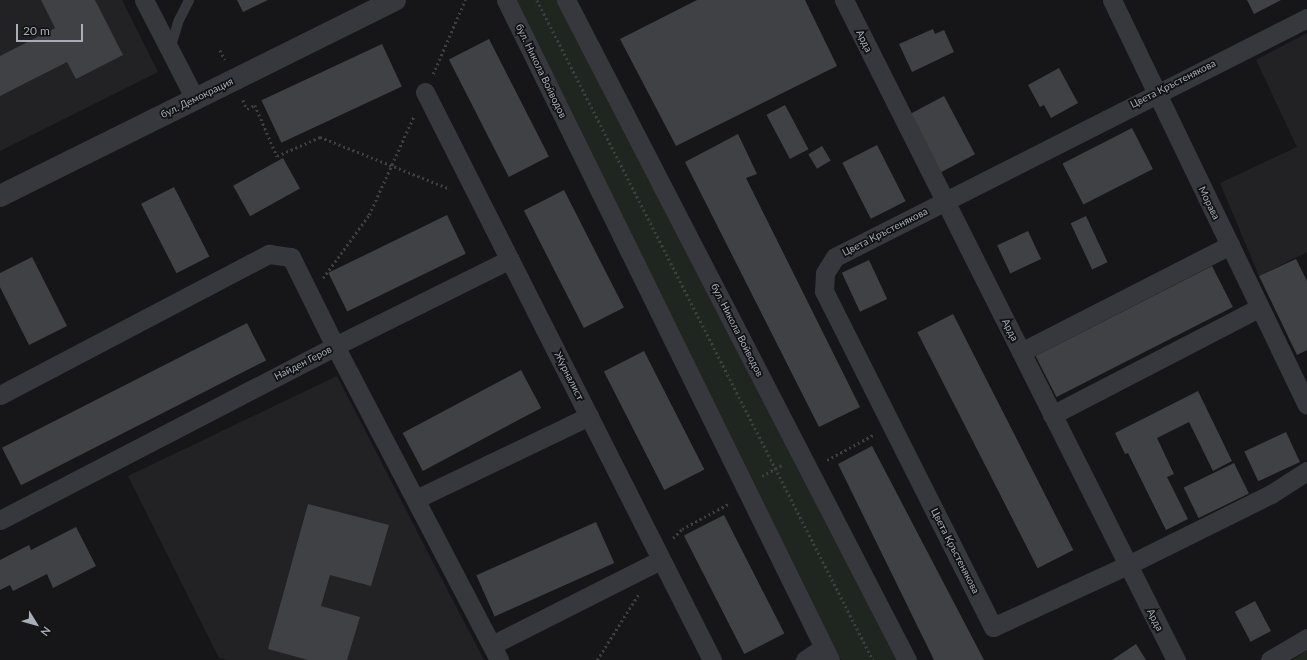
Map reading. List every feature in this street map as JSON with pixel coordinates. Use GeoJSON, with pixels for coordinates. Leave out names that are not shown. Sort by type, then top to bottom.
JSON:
{"type":"FeatureCollection","features":[{"type":"Feature","properties":{"kind":"street"},"geometry":{"type":"LineString","coordinates":[[144,0],[195,100]]}},
{"type":"Feature","properties":{"kind":"street","name":"бул. Демокрация"},"geometry":{"type":"LineString","coordinates":[[0,196],[395,0]]}},
{"type":"Feature","properties":{"kind":"street","name":"бул. Никола Войводов"},"geometry":{"type":"LineString","coordinates":[[506,0],[826,654]]}},
{"type":"Feature","properties":{"kind":"street","name":"бул. Никола Войводов"},"geometry":{"type":"LineString","coordinates":[[566,0],[907,660]]}},
{"type":"Feature","properties":{"kind":"street","name":"Арда"},"geometry":{"type":"LineString","coordinates":[[844,0],[1176,660]]}},
{"type":"Feature","properties":{"kind":"street","name":"Морава"},"geometry":{"type":"LineString","coordinates":[[1112,0],[1307,405]]}},
{"type":"Feature","properties":{"kind":"street","name":"Цвета Кръстенякова"},"geometry":{"type":"LineString","coordinates":[[1128,566],[993,627],[824,291],[825,273],[835,257],[945,202],[1156,92],[1307,18]]}},
{"type":"Feature","properties":{"kind":"street","name":"Журналист"},"geometry":{"type":"LineString","coordinates":[[425,92],[590,416],[660,560],[712,660]]}},
{"type":"Feature","properties":{"kind":"street"},"geometry":{"type":"LineString","coordinates":[[1021,352],[1230,245]]}},
{"type":"Feature","properties":{"kind":"street"},"geometry":{"type":"LineString","coordinates":[[0,395],[269,254],[291,257],[335,346],[510,259]]}},
{"type":"Feature","properties":{"kind":"street"},"geometry":{"type":"LineString","coordinates":[[1052,415],[1260,307]]}},
{"type":"Feature","properties":{"kind":"street","name":"Найден Геров"},"geometry":{"type":"LineString","coordinates":[[0,520],[335,346],[495,653]]}},
{"type":"Feature","properties":{"kind":"street"},"geometry":{"type":"LineString","coordinates":[[416,499],[590,416]]}},
{"type":"Feature","properties":{"kind":"street"},"geometry":{"type":"LineString","coordinates":[[1128,566],[1271,494],[1307,471]]}},
{"type":"Feature","properties":{"kind":"street"},"geometry":{"type":"LineString","coordinates":[[495,653],[660,560]]}},
{"type":"Feature","properties":{"kind":"street"},"geometry":{"type":"LineString","coordinates":[[1270,660],[1307,638]]}},
{"type":"Feature","properties":{"kind":"street"},"geometry":{"type":"LineString","coordinates":[[805,660],[826,654]]}},
{"type":"Feature","properties":{"kind":"lane"},"geometry":{"type":"LineString","coordinates":[[170,51],[179,20],[189,0]]}},
{"type":"Feature","properties":{"kind":"path"},"geometry":{"type":"LineString","coordinates":[[310,296],[369,215],[465,0]]}},
{"type":"Feature","properties":{"kind":"path"},"geometry":{"type":"LineString","coordinates":[[537,0],[873,660]]}},
{"type":"Feature","properties":{"kind":"path"},"geometry":{"type":"LineString","coordinates":[[220,50],[247,109],[255,105],[278,156],[320,137],[482,202]]}},
{"type":"Feature","properties":{"kind":"path"},"geometry":{"type":"LineString","coordinates":[[744,485],[776,468],[805,462],[891,426]]}},
{"type":"Feature","properties":{"kind":"shaded area"},"geometry":{"type":"Polygon","coordinates":[[[0,0],[122,0],[158,72],[0,151],[0,0]]]}},
{"type":"Feature","properties":{"kind":"shaded area"},"geometry":{"type":"Polygon","coordinates":[[[507,0],[566,0],[907,660],[841,660],[507,0]]]}},
{"type":"Feature","properties":{"kind":"shaded area"},"geometry":{"type":"Polygon","coordinates":[[[1307,33],[1307,252],[1259,276],[1220,183],[1297,147],[1256,60],[1307,33]]]}},
{"type":"Feature","properties":{"kind":"shaded area"},"geometry":{"type":"Polygon","coordinates":[[[337,376],[484,660],[228,660],[219,658],[128,476],[337,376]]]}},
{"type":"Feature","properties":{"kind":"shaded area"},"geometry":{"type":"Polygon","coordinates":[[[1307,650],[1307,660],[1292,660],[1307,650]]]}},
{"type":"Feature","properties":{"kind":"building"},"geometry":{"type":"Polygon","coordinates":[[[41,0],[95,0],[123,55],[76,79],[67,62],[0,96],[0,56],[55,28],[41,0]]]}},
{"type":"Feature","properties":{"kind":"building"},"geometry":{"type":"Polygon","coordinates":[[[237,0],[268,0],[243,12],[237,0]]]}},
{"type":"Feature","properties":{"kind":"building"},"geometry":{"type":"Polygon","coordinates":[[[697,0],[805,0],[837,66],[676,146],[620,39],[697,0]]]}},
{"type":"Feature","properties":{"kind":"building"},"geometry":{"type":"Polygon","coordinates":[[[1247,0],[1281,0],[1254,14],[1247,0]]]}},
{"type":"Feature","properties":{"kind":"building"},"geometry":{"type":"Polygon","coordinates":[[[933,29],[935,34],[944,30],[954,52],[912,72],[899,44],[933,29]]]}},
{"type":"Feature","properties":{"kind":"building"},"geometry":{"type":"Polygon","coordinates":[[[489,39],[549,157],[509,177],[449,59],[489,39]]]}},
{"type":"Feature","properties":{"kind":"building"},"geometry":{"type":"Polygon","coordinates":[[[382,44],[402,87],[281,143],[261,100],[382,44]]]}},
{"type":"Feature","properties":{"kind":"building"},"geometry":{"type":"Polygon","coordinates":[[[1059,68],[1078,103],[1051,118],[1044,105],[1040,107],[1028,85],[1059,68]]]}},
{"type":"Feature","properties":{"kind":"building"},"geometry":{"type":"Polygon","coordinates":[[[944,96],[975,154],[941,173],[910,114],[944,96]]]}},
{"type":"Feature","properties":{"kind":"building"},"geometry":{"type":"Polygon","coordinates":[[[785,105],[808,149],[790,159],[766,115],[785,105]]]}},
{"type":"Feature","properties":{"kind":"building"},"geometry":{"type":"Polygon","coordinates":[[[1132,128],[1153,169],[1083,204],[1063,163],[1132,128]]]}},
{"type":"Feature","properties":{"kind":"building"},"geometry":{"type":"Polygon","coordinates":[[[738,134],[757,174],[746,178],[860,407],[819,427],[685,162],[738,134]]]}},
{"type":"Feature","properties":{"kind":"building"},"geometry":{"type":"Polygon","coordinates":[[[877,145],[906,201],[871,219],[842,163],[877,145]]]}},
{"type":"Feature","properties":{"kind":"building"},"geometry":{"type":"Polygon","coordinates":[[[822,146],[831,161],[817,169],[808,154],[822,146]]]}},
{"type":"Feature","properties":{"kind":"building"},"geometry":{"type":"Polygon","coordinates":[[[283,158],[300,189],[250,216],[233,186],[283,158]]]}},
{"type":"Feature","properties":{"kind":"building"},"geometry":{"type":"Polygon","coordinates":[[[174,187],[209,256],[176,273],[141,204],[174,187]]]}},
{"type":"Feature","properties":{"kind":"building"},"geometry":{"type":"Polygon","coordinates":[[[564,190],[624,308],[584,328],[524,210],[564,190]]]}},
{"type":"Feature","properties":{"kind":"building"},"geometry":{"type":"Polygon","coordinates":[[[447,215],[466,254],[347,312],[328,273],[447,215]]]}},
{"type":"Feature","properties":{"kind":"building"},"geometry":{"type":"Polygon","coordinates":[[[1086,216],[1108,262],[1092,269],[1071,223],[1086,216]]]}},
{"type":"Feature","properties":{"kind":"building"},"geometry":{"type":"Polygon","coordinates":[[[1028,231],[1041,259],[1010,273],[997,245],[1028,231]]]}},
{"type":"Feature","properties":{"kind":"building"},"geometry":{"type":"Polygon","coordinates":[[[32,257],[67,326],[29,345],[0,287],[0,273],[32,257]]]}},
{"type":"Feature","properties":{"kind":"building"},"geometry":{"type":"Polygon","coordinates":[[[1296,259],[1307,281],[1307,350],[1297,355],[1259,276],[1296,259]]]}},
{"type":"Feature","properties":{"kind":"building"},"geometry":{"type":"Polygon","coordinates":[[[869,260],[887,299],[860,312],[842,273],[869,260]]]}},
{"type":"Feature","properties":{"kind":"building"},"geometry":{"type":"Polygon","coordinates":[[[1212,266],[1233,307],[1056,397],[1036,356],[1212,266]]]}},
{"type":"Feature","properties":{"kind":"building"},"geometry":{"type":"Polygon","coordinates":[[[953,314],[1073,550],[1038,568],[917,332],[953,314]]]}},
{"type":"Feature","properties":{"kind":"building"},"geometry":{"type":"Polygon","coordinates":[[[247,323],[266,360],[21,485],[2,448],[247,323]]]}},
{"type":"Feature","properties":{"kind":"building"},"geometry":{"type":"Polygon","coordinates":[[[644,351],[704,470],[664,490],[604,371],[644,351]]]}},
{"type":"Feature","properties":{"kind":"building"},"geometry":{"type":"Polygon","coordinates":[[[521,370],[541,408],[423,471],[403,433],[521,370]]]}},
{"type":"Feature","properties":{"kind":"building"},"geometry":{"type":"Polygon","coordinates":[[[1198,391],[1232,461],[1213,471],[1189,422],[1157,438],[1174,474],[1167,477],[1188,519],[1166,530],[1128,453],[1125,454],[1115,433],[1198,391]]]}},
{"type":"Feature","properties":{"kind":"building"},"geometry":{"type":"Polygon","coordinates":[[[1286,432],[1300,462],[1258,481],[1244,451],[1286,432]]]}},
{"type":"Feature","properties":{"kind":"building"},"geometry":{"type":"Polygon","coordinates":[[[872,446],[984,660],[934,660],[838,464],[872,446]]]}},
{"type":"Feature","properties":{"kind":"building"},"geometry":{"type":"Polygon","coordinates":[[[1234,463],[1249,494],[1199,518],[1184,488],[1234,463]]]}},
{"type":"Feature","properties":{"kind":"building"},"geometry":{"type":"Polygon","coordinates":[[[308,504],[389,525],[371,586],[330,575],[321,606],[360,617],[347,660],[308,660],[268,649],[308,504]]]}},
{"type":"Feature","properties":{"kind":"building"},"geometry":{"type":"Polygon","coordinates":[[[724,515],[784,634],[744,654],[684,535],[724,515]]]}},
{"type":"Feature","properties":{"kind":"building"},"geometry":{"type":"Polygon","coordinates":[[[596,522],[614,563],[495,616],[476,575],[596,522]]]}},
{"type":"Feature","properties":{"kind":"building"},"geometry":{"type":"Polygon","coordinates":[[[76,527],[96,566],[53,588],[47,574],[13,591],[10,585],[0,590],[0,560],[29,545],[31,550],[76,527]]]}},
{"type":"Feature","properties":{"kind":"building"},"geometry":{"type":"Polygon","coordinates":[[[1255,601],[1271,631],[1251,642],[1235,612],[1255,601]]]}},
{"type":"Feature","properties":{"kind":"building"},"geometry":{"type":"Polygon","coordinates":[[[1136,644],[1146,660],[1112,660],[1136,644]]]}}]}
